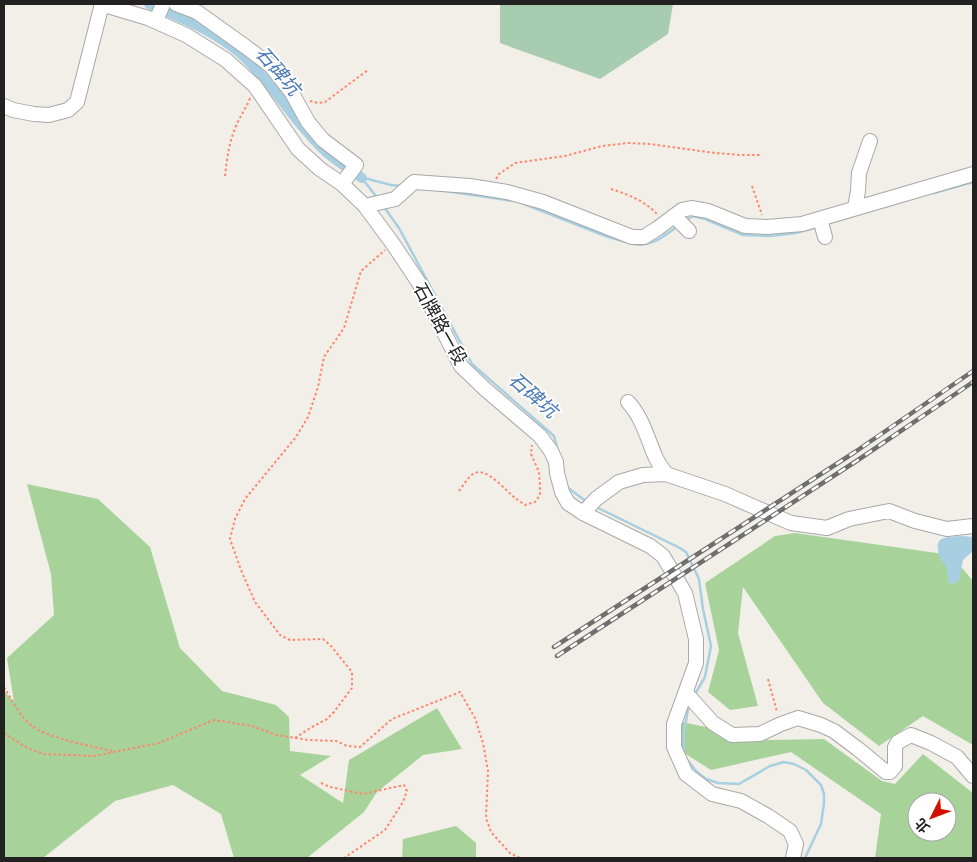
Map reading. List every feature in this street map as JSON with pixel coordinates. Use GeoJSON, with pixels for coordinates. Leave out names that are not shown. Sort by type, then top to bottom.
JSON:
{"type":"FeatureCollection","features":[{"type":"Feature","properties":{"kind":"street"},"geometry":{"type":"LineString","coordinates":[[4,106],[13,110],[48,115],[68,110],[77,102],[101,4]]}},
{"type":"Feature","properties":{"kind":"street","name":"石牌路一段"},"geometry":{"type":"LineString","coordinates":[[101,4],[148,18],[186,34],[226,60],[255,86],[298,149],[320,170],[342,184],[365,206],[393,244],[419,283],[461,366],[540,436],[556,462],[562,492],[568,503],[583,513],[650,546],[663,556],[685,593],[696,639],[697,654],[686,694],[674,724],[674,747],[686,774],[712,794],[741,801],[768,816],[790,832],[796,844],[793,858]]}},
{"type":"Feature","properties":{"kind":"street"},"geometry":{"type":"LineString","coordinates":[[156,21],[164,4]]}},
{"type":"Feature","properties":{"kind":"street"},"geometry":{"type":"LineString","coordinates":[[176,4],[197,12],[271,66],[294,97],[308,122],[323,140],[356,165],[342,184]]}},
{"type":"Feature","properties":{"kind":"street"},"geometry":{"type":"LineString","coordinates":[[855,208],[859,173],[870,141]]}},
{"type":"Feature","properties":{"kind":"street"},"geometry":{"type":"LineString","coordinates":[[365,206],[395,199],[414,182],[470,186],[507,192],[543,202],[632,237],[644,237],[682,210],[691,208],[708,211],[745,226],[767,227],[802,224],[973,174]]}},
{"type":"Feature","properties":{"kind":"street"},"geometry":{"type":"LineString","coordinates":[[670,219],[689,231]]}},
{"type":"Feature","properties":{"kind":"street"},"geometry":{"type":"LineString","coordinates":[[820,219],[825,237]]}},
{"type":"Feature","properties":{"kind":"street"},"geometry":{"type":"LineString","coordinates":[[628,402],[640,417],[656,459],[666,474]]}},
{"type":"Feature","properties":{"kind":"street"},"geometry":{"type":"LineString","coordinates":[[583,513],[596,499],[620,482],[642,474],[666,474],[725,494],[791,523],[827,528],[849,519],[889,511],[915,521],[947,529],[973,526]]}},
{"type":"Feature","properties":{"kind":"street"},"geometry":{"type":"LineString","coordinates":[[686,694],[713,723],[732,736],[760,734],[798,718],[834,731],[886,772],[890,772],[895,766],[898,742],[911,736],[931,743],[957,757],[973,776]]}},
{"type":"Feature","properties":{"kind":"path"},"geometry":{"type":"LineString","coordinates":[[294,97],[318,103],[325,102],[368,70]]}},
{"type":"Feature","properties":{"kind":"path"},"geometry":{"type":"LineString","coordinates":[[225,176],[230,140],[255,86]]}},
{"type":"Feature","properties":{"kind":"path"},"geometry":{"type":"LineString","coordinates":[[488,189],[499,174],[515,163],[565,156],[602,146],[628,143],[715,153],[760,155]]}},
{"type":"Feature","properties":{"kind":"path"},"geometry":{"type":"LineString","coordinates":[[752,186],[767,227]]}},
{"type":"Feature","properties":{"kind":"path"},"geometry":{"type":"LineString","coordinates":[[611,189],[622,192],[670,219]]}},
{"type":"Feature","properties":{"kind":"path"},"geometry":{"type":"LineString","coordinates":[[295,738],[328,719],[352,688],[352,672],[323,639],[290,640],[280,635],[255,602],[230,539],[235,518],[245,499],[296,437],[308,417],[318,387],[324,357],[344,328],[361,270],[393,244]]}},
{"type":"Feature","properties":{"kind":"path"},"geometry":{"type":"LineString","coordinates":[[459,491],[470,477],[476,472],[481,472],[498,481],[514,498],[525,505],[535,502],[540,495],[539,472],[531,454],[532,444],[540,436]]}},
{"type":"Feature","properties":{"kind":"path"},"geometry":{"type":"LineString","coordinates":[[768,679],[781,724]]}},
{"type":"Feature","properties":{"kind":"path"},"geometry":{"type":"LineString","coordinates":[[4,687],[33,727],[44,733],[115,752]]}},
{"type":"Feature","properties":{"kind":"path"},"geometry":{"type":"LineString","coordinates":[[4,733],[27,748],[44,754],[95,756],[159,743],[214,720],[252,726],[276,735],[308,740],[336,741],[347,746],[360,747],[392,719],[460,692],[475,718],[483,743],[488,771],[486,818],[490,832],[510,853],[520,858]]}},
{"type":"Feature","properties":{"kind":"path"},"geometry":{"type":"LineString","coordinates":[[321,783],[330,787],[363,794],[404,785],[407,791],[403,802],[385,830],[344,858]]}},
{"type":"Feature","properties":{"kind":"green space"},"geometry":{"type":"Polygon","coordinates":[[[500,4],[673,4],[668,34],[600,79],[500,43],[500,4]]]}},
{"type":"Feature","properties":{"kind":"green space"},"geometry":{"type":"Polygon","coordinates":[[[27,484],[98,499],[150,547],[180,648],[222,691],[276,705],[289,717],[290,751],[331,756],[300,775],[343,803],[349,760],[437,708],[462,749],[423,755],[377,792],[364,812],[307,858],[234,858],[221,814],[173,785],[115,801],[43,858],[4,858],[4,691],[14,702],[7,658],[54,615],[51,574],[27,484]]]}},
{"type":"Feature","properties":{"kind":"green space"},"geometry":{"type":"Polygon","coordinates":[[[795,533],[951,555],[973,581],[973,745],[923,716],[879,746],[823,703],[743,587],[738,633],[758,706],[730,710],[708,692],[719,650],[705,583],[775,536],[795,533]]]}},
{"type":"Feature","properties":{"kind":"green space"},"geometry":{"type":"Polygon","coordinates":[[[682,722],[768,740],[824,739],[882,781],[895,784],[923,754],[973,793],[973,858],[875,858],[881,814],[791,752],[711,770],[676,748],[682,722]]]}},
{"type":"Feature","properties":{"kind":"green space"},"geometry":{"type":"Polygon","coordinates":[[[456,826],[476,843],[476,858],[402,858],[403,839],[456,826]]]}},
{"type":"Feature","properties":{"kind":"water"},"geometry":{"type":"Polygon","coordinates":[[[973,537],[973,551],[963,560],[959,580],[952,585],[948,578],[946,566],[939,556],[938,544],[939,541],[945,538],[973,537]]]}},
{"type":"Feature","properties":{"kind":"waterway","name":"石碑坑"},"geometry":{"type":"LineString","coordinates":[[149,4],[208,31],[240,53],[252,64],[313,139],[329,155],[362,178]]}},
{"type":"Feature","properties":{"kind":"waterway","name":"石碑坑"},"geometry":{"type":"LineString","coordinates":[[362,178],[378,199]]}},
{"type":"Feature","properties":{"kind":"waterway"},"geometry":{"type":"LineString","coordinates":[[364,178],[402,186]]}},
{"type":"Feature","properties":{"kind":"waterway"},"geometry":{"type":"LineString","coordinates":[[934,193],[973,182]]}},
{"type":"Feature","properties":{"kind":"waterway"},"geometry":{"type":"LineString","coordinates":[[438,190],[514,201]]}},
{"type":"Feature","properties":{"kind":"waterway"},"geometry":{"type":"LineString","coordinates":[[826,224],[907,200]]}},
{"type":"Feature","properties":{"kind":"waterway"},"geometry":{"type":"LineString","coordinates":[[519,202],[608,237],[626,242]]}},
{"type":"Feature","properties":{"kind":"waterway","name":"石碑坑"},"geometry":{"type":"LineString","coordinates":[[384,207],[399,228],[472,364],[554,436],[558,451]]}},
{"type":"Feature","properties":{"kind":"waterway"},"geometry":{"type":"LineString","coordinates":[[685,221],[693,216],[743,235],[770,236],[796,233],[818,227]]}},
{"type":"Feature","properties":{"kind":"waterway"},"geometry":{"type":"LineString","coordinates":[[634,244],[640,245],[652,242],[663,237],[678,226]]}},
{"type":"Feature","properties":{"kind":"waterway","name":"石碑坑"},"geometry":{"type":"LineString","coordinates":[[566,485],[587,502]]}},
{"type":"Feature","properties":{"kind":"waterway","name":"石碑坑"},"geometry":{"type":"LineString","coordinates":[[596,507],[686,552],[699,579],[711,646],[705,677],[694,696]]}},
{"type":"Feature","properties":{"kind":"waterway","name":"石碑坑"},"geometry":{"type":"LineString","coordinates":[[690,706],[684,733],[684,756],[697,772],[706,779],[718,783],[739,784],[770,766],[784,762],[794,764],[806,770],[821,785],[824,794],[821,824],[805,858]]}},
{"type":"Feature","properties":{"kind":"railway"},"geometry":{"type":"LineString","coordinates":[[554,647],[855,452],[973,371]]}},
{"type":"Feature","properties":{"kind":"railway"},"geometry":{"type":"LineString","coordinates":[[557,656],[858,460],[973,382]]}}]}
